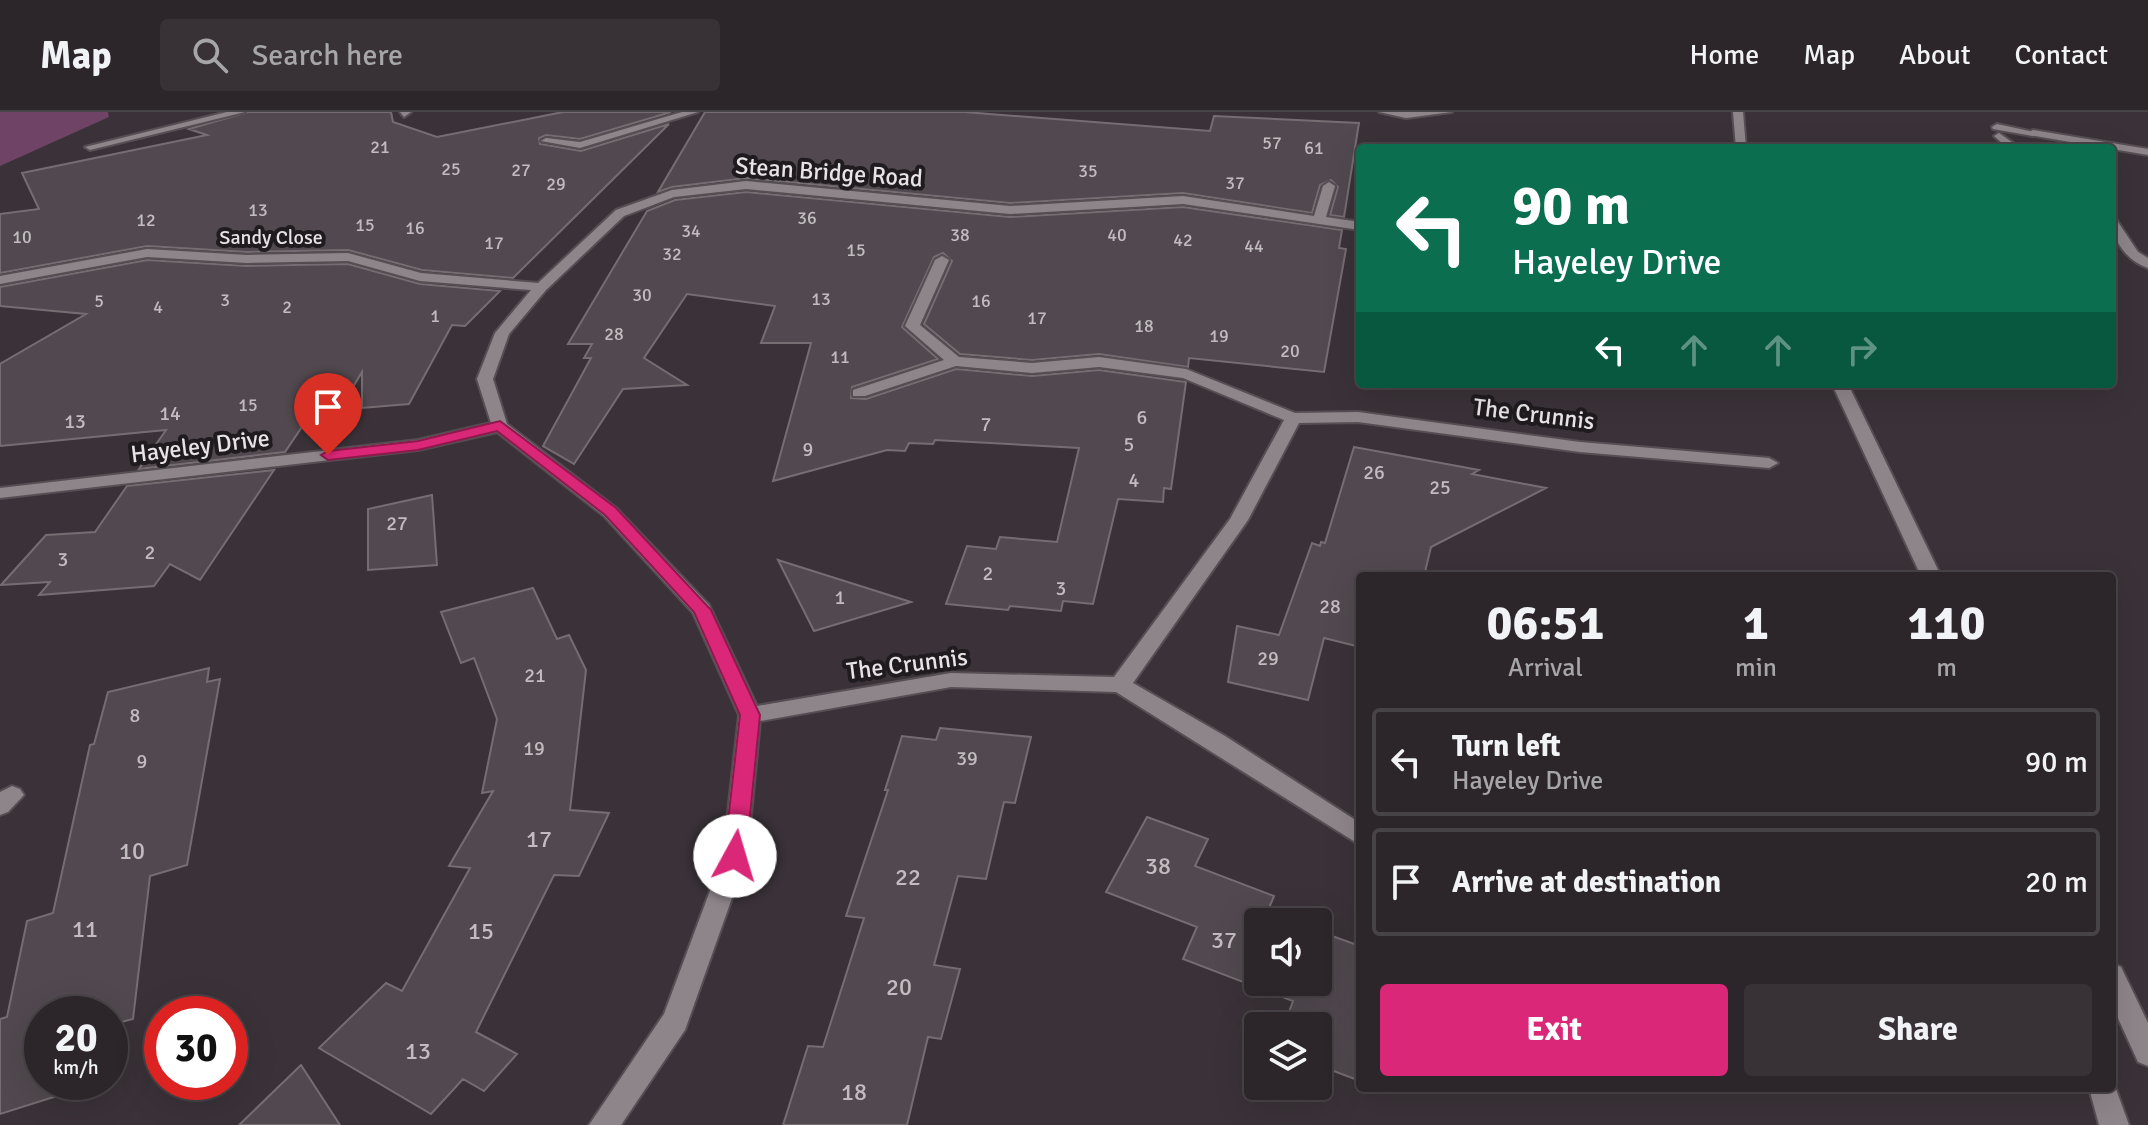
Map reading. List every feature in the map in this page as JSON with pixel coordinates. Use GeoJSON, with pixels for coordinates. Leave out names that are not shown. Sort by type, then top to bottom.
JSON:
{"type":"FeatureCollection","features":[{"type":"Feature","properties":{"kind":"street"},"geometry":{"type":"LineString","coordinates":[[90,147],[240,112]]}},
{"type":"Feature","properties":{"kind":"street"},"geometry":{"type":"LineString","coordinates":[[546,141],[578,151],[693,112]]}},
{"type":"Feature","properties":{"kind":"street"},"geometry":{"type":"LineString","coordinates":[[1384,112],[1406,115],[1447,112]]}},
{"type":"Feature","properties":{"kind":"street"},"geometry":{"type":"LineString","coordinates":[[1738,112],[1740,144]]}},
{"type":"Feature","properties":{"kind":"street"},"geometry":{"type":"LineString","coordinates":[[1996,112],[1998,132],[2011,144]]}},
{"type":"Feature","properties":{"kind":"street"},"geometry":{"type":"LineString","coordinates":[[129,125],[139,136]]}},
{"type":"Feature","properties":{"kind":"street"},"geometry":{"type":"LineString","coordinates":[[1998,132],[2033,133],[2100,144]]}},
{"type":"Feature","properties":{"kind":"street"},"geometry":{"type":"LineString","coordinates":[[2116,147],[2148,152]]}},
{"type":"Feature","properties":{"kind":"street","name":"Stean Bridge Road"},"geometry":{"type":"LineString","coordinates":[[500,426],[485,379],[502,333],[541,287],[620,213],[672,194],[746,185],[1010,210],[1183,200],[1356,225]]}},
{"type":"Feature","properties":{"kind":"street"},"geometry":{"type":"LineString","coordinates":[[1319,220],[1329,186]]}},
{"type":"Feature","properties":{"kind":"street"},"geometry":{"type":"LineString","coordinates":[[2116,228],[2133,255],[2148,264]]}},
{"type":"Feature","properties":{"kind":"street","name":"Sandy Close"},"geometry":{"type":"LineString","coordinates":[[0,280],[147,253],[247,259],[348,257],[420,277],[541,287]]}},
{"type":"Feature","properties":{"kind":"street"},"geometry":{"type":"LineString","coordinates":[[942,260],[912,326],[955,361]]}},
{"type":"Feature","properties":{"kind":"street","name":"The Crunnis"},"geometry":{"type":"LineString","coordinates":[[859,393],[955,361],[1032,368],[1099,362],[1186,374],[1293,418],[1358,417],[1580,447],[1769,463]]}},
{"type":"Feature","properties":{"kind":"street"},"geometry":{"type":"LineString","coordinates":[[1842,388],[1929,572]]}},
{"type":"Feature","properties":{"kind":"street"},"geometry":{"type":"LineString","coordinates":[[1120,685],[1239,520],[1293,418]]}},
{"type":"Feature","properties":{"kind":"street"},"geometry":{"type":"LineString","coordinates":[[500,426],[610,512],[702,610],[750,715],[735,856],[675,1021],[604,1125]]}},
{"type":"Feature","properties":{"kind":"street","name":"Hayeley Drive"},"geometry":{"type":"LineString","coordinates":[[0,493],[418,445],[500,426]]}},
{"type":"Feature","properties":{"kind":"street","name":"The Crunnis"},"geometry":{"type":"LineString","coordinates":[[750,715],[951,680],[1120,685],[1217,742],[1356,832]]}},
{"type":"Feature","properties":{"kind":"street"},"geometry":{"type":"LineString","coordinates":[[2116,984],[2148,1053]]}},
{"type":"Feature","properties":{"kind":"street"},"geometry":{"type":"LineString","coordinates":[[2104,1092],[2114,1125]]}},
{"type":"Feature","properties":{"kind":"shaded area"},"geometry":{"type":"Polygon","coordinates":[[[0,112],[108,112],[109,117],[0,166],[0,112]]]}},
{"type":"Feature","properties":{"kind":"building"},"geometry":{"type":"Polygon","coordinates":[[[248,112],[391,112],[393,122],[437,137],[563,112],[671,112],[580,139],[546,135],[539,138],[540,144],[581,151],[669,124],[513,278],[422,270],[348,250],[247,252],[147,246],[0,273],[0,214],[39,209],[22,173],[207,135],[189,129],[248,112]]]}},
{"type":"Feature","properties":{"kind":"building"},"geometry":{"type":"Polygon","coordinates":[[[705,112],[964,112],[1210,131],[1214,116],[1359,123],[1344,217],[1330,215],[1338,187],[1331,180],[1320,185],[1312,213],[1183,193],[1010,203],[746,178],[672,187],[658,192],[705,112]]]}},
{"type":"Feature","properties":{"kind":"building"},"geometry":{"type":"Polygon","coordinates":[[[746,192],[1010,217],[1183,207],[1342,230],[1339,248],[1346,249],[1324,372],[1189,358],[1188,367],[1099,354],[1032,360],[960,354],[924,324],[952,261],[943,253],[934,257],[902,327],[938,359],[852,387],[851,398],[866,399],[956,369],[1032,376],[1099,370],[1186,382],[1171,489],[1164,488],[1163,502],[1118,499],[1093,604],[1063,601],[1061,611],[946,604],[967,546],[996,549],[1000,537],[1057,542],[1079,448],[935,440],[933,444],[909,443],[905,451],[887,450],[773,481],[811,343],[761,343],[775,306],[687,294],[644,358],[687,385],[623,389],[574,464],[543,446],[591,358],[584,358],[592,344],[568,344],[647,211],[675,200],[746,192]]]}},
{"type":"Feature","properties":{"kind":"building"},"geometry":{"type":"Polygon","coordinates":[[[147,260],[247,266],[348,264],[420,284],[500,291],[465,326],[452,325],[409,404],[362,408],[362,372],[334,419],[306,421],[285,452],[139,469],[166,430],[0,446],[0,364],[86,314],[0,306],[0,287],[147,260]]]}},
{"type":"Feature","properties":{"kind":"building"},"geometry":{"type":"Polygon","coordinates":[[[1354,447],[1479,470],[1472,474],[1546,488],[1431,547],[1425,572],[1356,572],[1356,646],[1324,638],[1308,700],[1228,682],[1237,626],[1279,635],[1312,543],[1320,546],[1321,542],[1325,543],[1354,447]]]}},
{"type":"Feature","properties":{"kind":"building"},"geometry":{"type":"Polygon","coordinates":[[[274,470],[200,580],[170,564],[154,586],[39,595],[50,582],[1,585],[46,535],[95,532],[127,486],[274,470]]]}},
{"type":"Feature","properties":{"kind":"building"},"geometry":{"type":"Polygon","coordinates":[[[432,495],[437,565],[368,570],[368,509],[432,495]]]}},
{"type":"Feature","properties":{"kind":"building"},"geometry":{"type":"Polygon","coordinates":[[[778,560],[911,602],[814,631],[778,560]]]}},
{"type":"Feature","properties":{"kind":"building"},"geometry":{"type":"Polygon","coordinates":[[[533,588],[557,639],[569,635],[586,670],[570,810],[609,813],[579,876],[554,875],[476,1032],[517,1054],[484,1091],[463,1079],[431,1114],[319,1048],[386,983],[402,991],[470,868],[449,866],[493,791],[482,793],[497,719],[474,658],[461,663],[441,612],[533,588]]]}},
{"type":"Feature","properties":{"kind":"building"},"geometry":{"type":"Polygon","coordinates":[[[209,668],[207,682],[220,679],[187,865],[150,876],[133,1019],[128,1020],[128,996],[24,996],[24,1100],[44,1100],[0,1114],[0,1019],[7,1017],[27,921],[53,913],[90,745],[94,744],[108,692],[209,668]]]}},
{"type":"Feature","properties":{"kind":"building"},"geometry":{"type":"Polygon","coordinates":[[[940,728],[1031,737],[1015,803],[1004,802],[986,879],[958,876],[934,965],[960,969],[941,1039],[928,1037],[907,1125],[783,1125],[808,1046],[823,1047],[864,918],[846,916],[888,790],[885,790],[902,736],[936,740],[940,728]]]}},
{"type":"Feature","properties":{"kind":"building"},"geometry":{"type":"Polygon","coordinates":[[[1147,817],[1208,839],[1195,866],[1274,896],[1269,908],[1244,908],[1244,982],[1183,959],[1197,927],[1106,892],[1147,817]]]}},
{"type":"Feature","properties":{"kind":"building"},"geometry":{"type":"Polygon","coordinates":[[[1332,936],[1356,945],[1356,1079],[1332,1070],[1332,1012],[1289,1012],[1293,1001],[1280,996],[1332,996],[1332,936]]]}},
{"type":"Feature","properties":{"kind":"building"},"geometry":{"type":"Polygon","coordinates":[[[301,1065],[340,1125],[239,1125],[301,1065]]]}},
{"type":"Feature","properties":{"kind":"route"},"geometry":{"type":"LineString","coordinates":[[328,455],[418,445],[500,426],[610,512],[702,610],[750,715],[735,856]]}}]}
